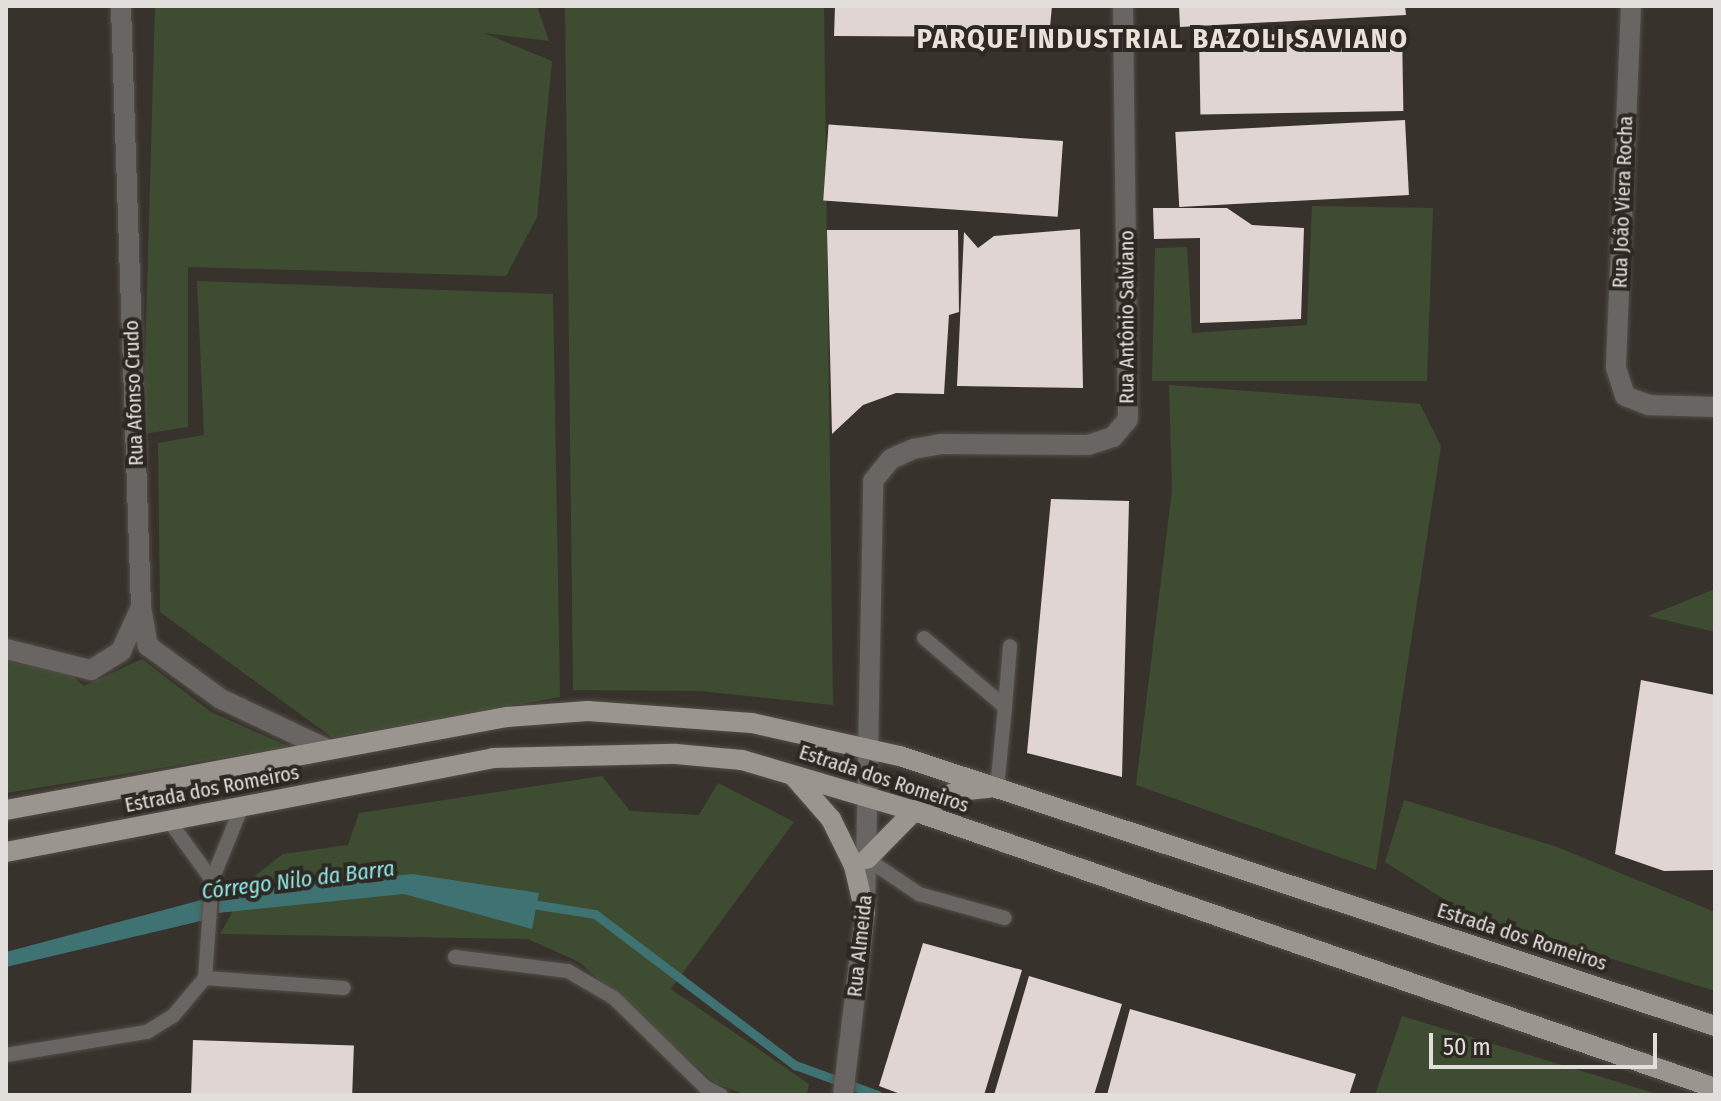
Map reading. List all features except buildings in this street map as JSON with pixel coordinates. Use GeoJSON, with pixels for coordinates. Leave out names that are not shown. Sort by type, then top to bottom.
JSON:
{"type":"FeatureCollection","features":[{"type":"Feature","properties":{"kind":"main road","name":"Estrada dos Romeiros"},"geometry":{"type":"LineString","coordinates":[[6,810],[507,717],[588,711],[752,723],[867,749],[997,788],[1715,1026]]}},
{"type":"Feature","properties":{"kind":"main road","name":"Estrada dos Romeiros"},"geometry":{"type":"LineString","coordinates":[[6,852],[493,758],[676,754],[742,760],[914,811],[1715,1088]]}},
{"type":"Feature","properties":{"kind":"main road"},"geometry":{"type":"LineString","coordinates":[[789,773],[831,819],[854,866],[865,913]]}},
{"type":"Feature","properties":{"kind":"main road"},"geometry":{"type":"LineString","coordinates":[[867,859],[914,811],[958,791],[997,788]]}},
{"type":"Feature","properties":{"kind":"street","name":"Rua Afonso Crudo"},"geometry":{"type":"LineString","coordinates":[[6,649],[91,670],[121,651],[141,607],[121,6]]}},
{"type":"Feature","properties":{"kind":"street","name":"Rua Antônio Salviano"},"geometry":{"type":"LineString","coordinates":[[866,797],[869,517],[873,481],[891,459],[941,444],[1088,445],[1113,437],[1128,419],[1123,6]]}},
{"type":"Feature","properties":{"kind":"street","name":"Rua João Viera Rocha"},"geometry":{"type":"LineString","coordinates":[[1631,6],[1616,368],[1625,396],[1648,405],[1715,407]]}},
{"type":"Feature","properties":{"kind":"street"},"geometry":{"type":"LineString","coordinates":[[141,607],[148,646],[221,699],[329,750]]}},
{"type":"Feature","properties":{"kind":"street","name":"Rua Almeida"},"geometry":{"type":"LineString","coordinates":[[843,1095],[865,913],[866,797]]}},
{"type":"Feature","properties":{"kind":"lane"},"geometry":{"type":"LineString","coordinates":[[924,638],[1005,707]]}},
{"type":"Feature","properties":{"kind":"lane"},"geometry":{"type":"LineString","coordinates":[[997,788],[1010,646]]}},
{"type":"Feature","properties":{"kind":"lane"},"geometry":{"type":"LineString","coordinates":[[6,1055],[147,1032],[173,1016],[205,978],[212,885],[242,806]]}},
{"type":"Feature","properties":{"kind":"lane"},"geometry":{"type":"LineString","coordinates":[[170,822],[212,885]]}},
{"type":"Feature","properties":{"kind":"lane"},"geometry":{"type":"LineString","coordinates":[[867,859],[919,894],[1005,918]]}},
{"type":"Feature","properties":{"kind":"lane"},"geometry":{"type":"LineString","coordinates":[[455,957],[568,971],[614,998],[705,1087],[721,1095]]}},
{"type":"Feature","properties":{"kind":"lane"},"geometry":{"type":"LineString","coordinates":[[205,978],[344,988]]}},
{"type":"Feature","properties":{"kind":"green space"},"geometry":{"type":"Polygon","coordinates":[[[155,6],[537,6],[549,41],[484,33],[552,61],[537,217],[506,276],[188,267],[188,427],[143,434],[155,6]]]}},
{"type":"Feature","properties":{"kind":"green space"},"geometry":{"type":"Polygon","coordinates":[[[565,6],[824,6],[833,705],[700,691],[573,690],[565,6]]]}},
{"type":"Feature","properties":{"kind":"green space"},"geometry":{"type":"Polygon","coordinates":[[[1312,206],[1433,208],[1427,381],[1152,381],[1155,248],[1187,247],[1192,333],[1307,325],[1312,206]]]}},
{"type":"Feature","properties":{"kind":"green space"},"geometry":{"type":"Polygon","coordinates":[[[197,281],[553,294],[560,697],[333,738],[160,612],[158,443],[204,435],[197,281]]]}},
{"type":"Feature","properties":{"kind":"green space"},"geometry":{"type":"Polygon","coordinates":[[[1169,385],[1420,404],[1441,446],[1376,870],[1136,785],[1172,490],[1169,385]]]}},
{"type":"Feature","properties":{"kind":"green space"},"geometry":{"type":"Polygon","coordinates":[[[1715,589],[1715,632],[1648,616],[1715,589]]]}},
{"type":"Feature","properties":{"kind":"green space"},"geometry":{"type":"Polygon","coordinates":[[[142,659],[211,712],[290,747],[6,793],[6,661],[71,675],[84,686],[142,659]]]}},
{"type":"Feature","properties":{"kind":"green space"},"geometry":{"type":"Polygon","coordinates":[[[602,776],[630,811],[699,815],[718,783],[794,822],[671,989],[809,1084],[807,1095],[746,1095],[715,1083],[579,962],[528,939],[220,934],[251,879],[283,854],[348,845],[359,813],[602,776]]]}},
{"type":"Feature","properties":{"kind":"green space"},"geometry":{"type":"Polygon","coordinates":[[[1404,800],[1557,847],[1715,912],[1715,991],[1466,913],[1385,862],[1404,800]]]}},
{"type":"Feature","properties":{"kind":"green space"},"geometry":{"type":"Polygon","coordinates":[[[1402,1016],[1660,1095],[1375,1095],[1402,1016]]]}},
{"type":"Feature","properties":{"kind":"water"},"geometry":{"type":"Polygon","coordinates":[[[412,874],[539,893],[532,929],[404,894],[218,913],[220,894],[412,874]]]}},
{"type":"Feature","properties":{"kind":"water"},"geometry":{"type":"Polygon","coordinates":[[[205,899],[205,920],[6,967],[6,952],[205,899]]]}},
{"type":"Feature","properties":{"kind":"waterway","name":"Córrego Nilo da Barra"},"geometry":{"type":"LineString","coordinates":[[526,903],[595,914],[795,1065],[878,1095]]}},
{"type":"Feature","properties":{"kind":"district","name":"PARQUE INDUSTRIAL BAZOLI SAVIANO"},"geometry":{"type":"Point","coordinates":[1163,39]}}]}
